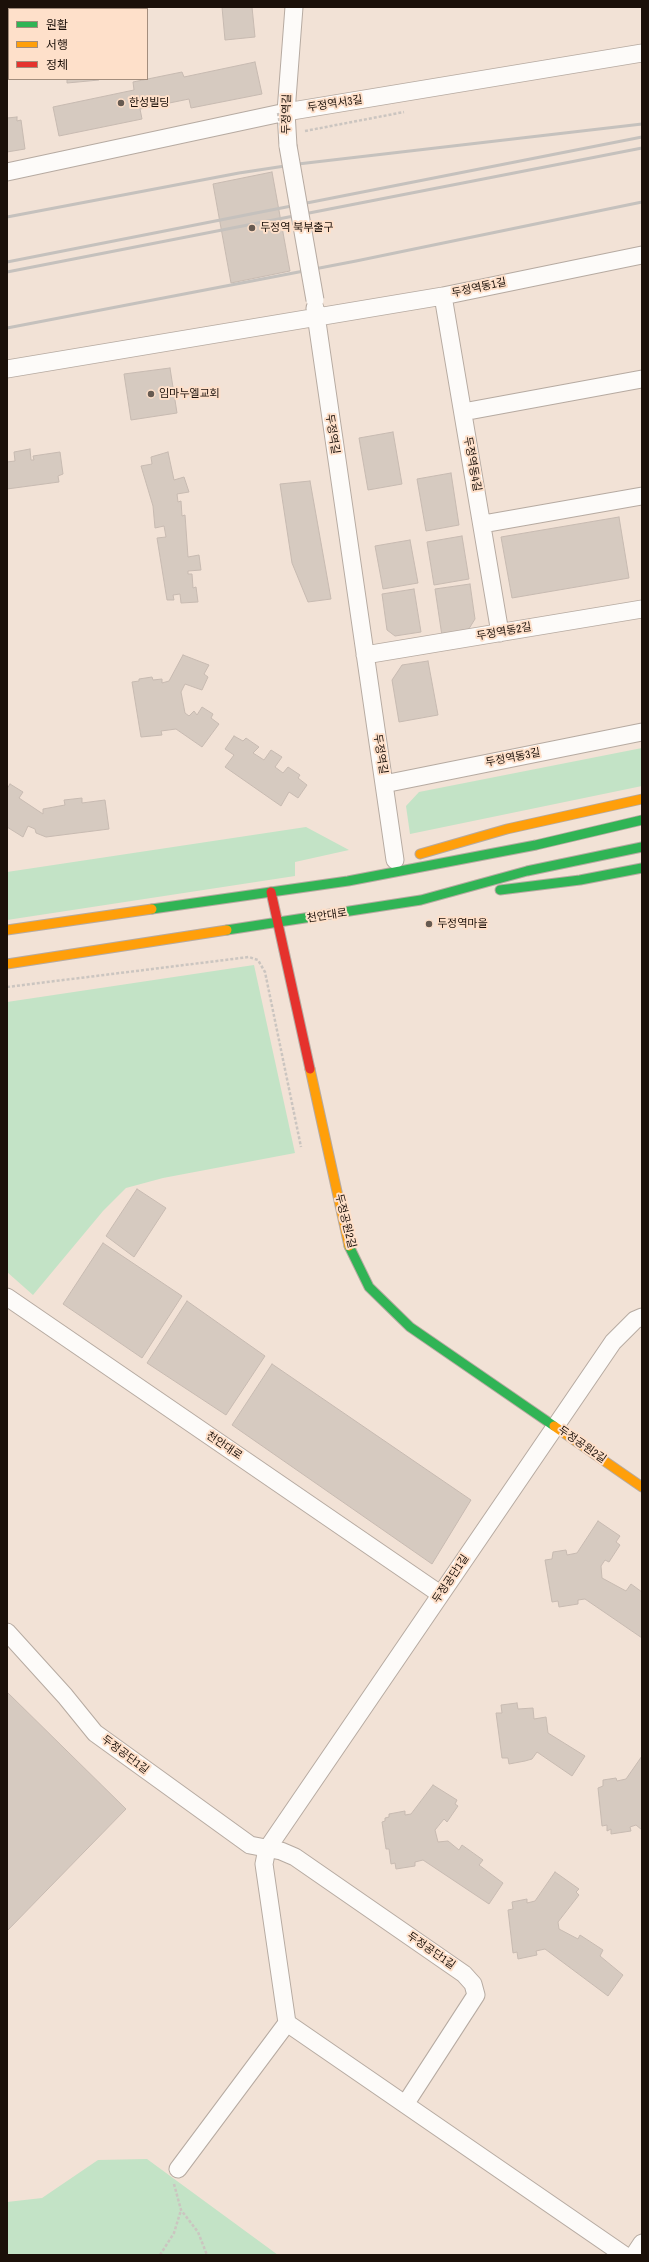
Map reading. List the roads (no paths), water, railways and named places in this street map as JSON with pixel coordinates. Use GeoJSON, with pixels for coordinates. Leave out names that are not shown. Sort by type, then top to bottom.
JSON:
{"type":"FeatureCollection","features":[{"type":"Feature","properties":{"kind":"main road"},"geometry":{"type":"LineString","coordinates":[[348,881],[402,858],[507,829],[642,799]]}},
{"type":"Feature","properties":{"kind":"main road"},"geometry":{"type":"LineString","coordinates":[[7,930],[348,881],[536,845],[642,820]]}},
{"type":"Feature","properties":{"kind":"main road","name":"천안대로"},"geometry":{"type":"LineString","coordinates":[[7,964],[421,900],[527,871],[642,847]]}},
{"type":"Feature","properties":{"kind":"main road"},"geometry":{"type":"LineString","coordinates":[[421,900],[580,880],[642,868]]}},
{"type":"Feature","properties":{"kind":"main road","name":"두정공원2길"},"geometry":{"type":"LineString","coordinates":[[271,892],[348,1245],[369,1287],[410,1327],[555,1426],[642,1488]]}},
{"type":"Feature","properties":{"kind":"street","name":"두정역길"},"geometry":{"type":"LineString","coordinates":[[294,7],[286,112],[288,146],[315,300],[315,318],[384,784],[402,858]]}},
{"type":"Feature","properties":{"kind":"street","name":"두정역서3길"},"geometry":{"type":"LineString","coordinates":[[7,172],[286,112],[642,53]]}},
{"type":"Feature","properties":{"kind":"street","name":"두정역동1길"},"geometry":{"type":"LineString","coordinates":[[7,369],[443,296],[642,255]]}},
{"type":"Feature","properties":{"kind":"street","name":"두정역동4길"},"geometry":{"type":"LineString","coordinates":[[443,296],[464,412],[500,632]]}},
{"type":"Feature","properties":{"kind":"street"},"geometry":{"type":"LineString","coordinates":[[464,412],[642,379]]}},
{"type":"Feature","properties":{"kind":"street"},"geometry":{"type":"LineString","coordinates":[[482,524],[642,496]]}},
{"type":"Feature","properties":{"kind":"street","name":"두정역동2길"},"geometry":{"type":"LineString","coordinates":[[365,655],[642,609]]}},
{"type":"Feature","properties":{"kind":"street","name":"두정역동3길"},"geometry":{"type":"LineString","coordinates":[[384,784],[642,732]]}},
{"type":"Feature","properties":{"kind":"street","name":"천안대로"},"geometry":{"type":"LineString","coordinates":[[7,1297],[440,1594]]}},
{"type":"Feature","properties":{"kind":"street","name":"두정공단1길"},"geometry":{"type":"LineString","coordinates":[[287,2022],[264,1864],[267,1849],[613,1342],[635,1320],[642,1317]]}},
{"type":"Feature","properties":{"kind":"street","name":"두정공단1길"},"geometry":{"type":"LineString","coordinates":[[7,1632],[65,1696],[95,1733],[250,1846],[280,1851],[295,1857],[464,1974],[473,1984],[476,1995],[406,2103]]}},
{"type":"Feature","properties":{"kind":"street"},"geometry":{"type":"LineString","coordinates":[[178,2169],[287,2022],[624,2255]]}},
{"type":"Feature","properties":{"kind":"street"},"geometry":{"type":"LineString","coordinates":[[634,2255],[642,2243]]}},
{"type":"Feature","properties":{"kind":"railway"},"geometry":{"type":"LineString","coordinates":[[7,217],[239,173],[298,164],[642,124]]}},
{"type":"Feature","properties":{"kind":"railway"},"geometry":{"type":"LineString","coordinates":[[7,262],[642,137]]}},
{"type":"Feature","properties":{"kind":"railway"},"geometry":{"type":"LineString","coordinates":[[7,272],[642,148]]}},
{"type":"Feature","properties":{"kind":"railway"},"geometry":{"type":"LineString","coordinates":[[7,328],[356,261],[642,202]]}},
{"type":"Feature","properties":{"kind":"place","name":"한성빌딩"},"geometry":{"type":"Point","coordinates":[121,103]}},
{"type":"Feature","properties":{"kind":"place","name":"두정역 북부출구"},"geometry":{"type":"Point","coordinates":[252,228]}},
{"type":"Feature","properties":{"kind":"place","name":"임마누엘교회"},"geometry":{"type":"Point","coordinates":[151,394]}},
{"type":"Feature","properties":{"kind":"place","name":"두정역마을"},"geometry":{"type":"Point","coordinates":[429,924]}}]}
